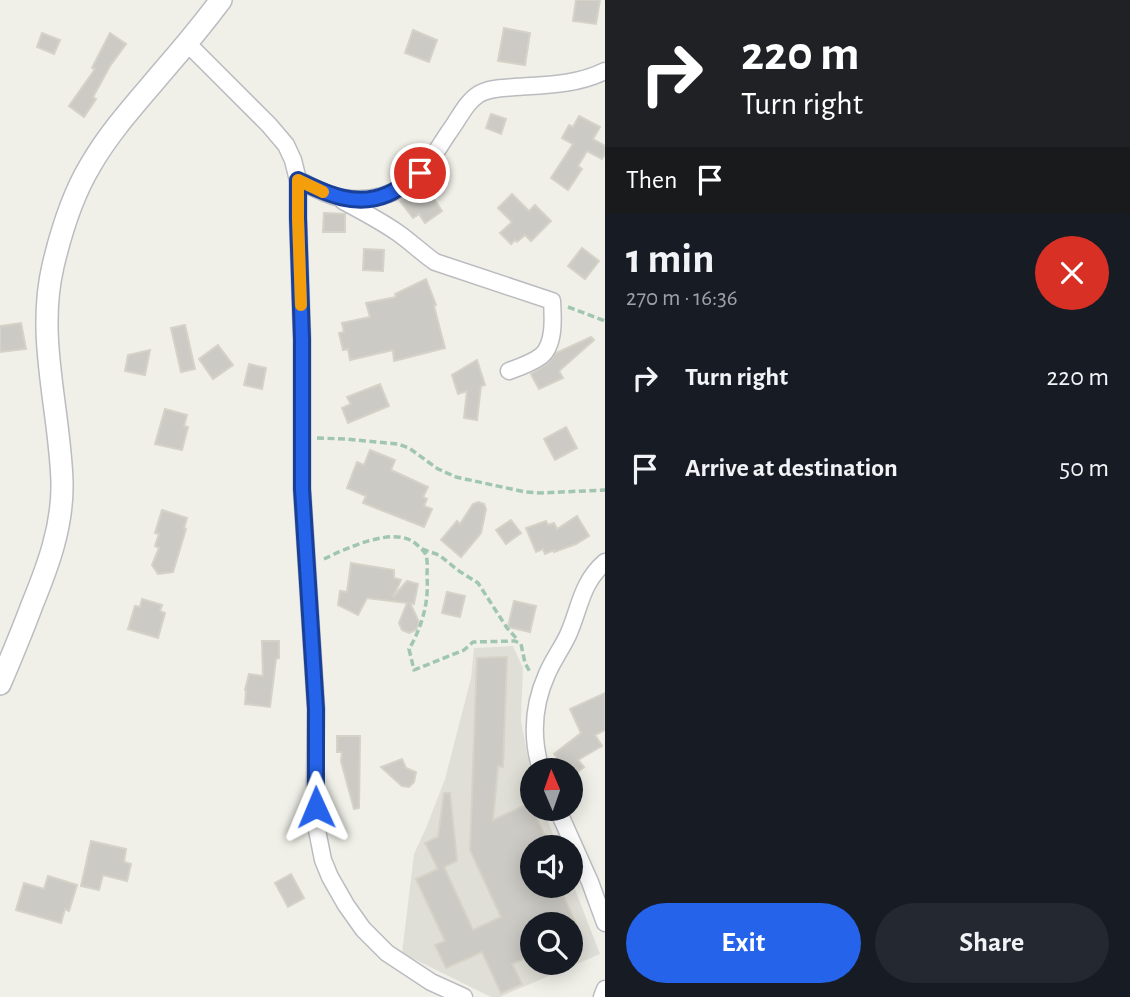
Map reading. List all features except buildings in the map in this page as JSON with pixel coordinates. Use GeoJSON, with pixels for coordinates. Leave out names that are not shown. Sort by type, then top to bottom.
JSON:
{"type":"FeatureCollection","features":[{"type":"Feature","properties":{"kind":"street"},"geometry":{"type":"LineString","coordinates":[[0,684],[45,574],[57,535],[62,485],[47,331],[52,268],[60,241],[76,196],[101,149],[222,0]]}},
{"type":"Feature","properties":{"kind":"street"},"geometry":{"type":"LineString","coordinates":[[187,43],[286,145],[298,180],[302,339],[301,438],[316,709],[317,830],[323,860],[346,905],[363,929],[387,953],[431,982],[464,997]]}},
{"type":"Feature","properties":{"kind":"street"},"geometry":{"type":"LineString","coordinates":[[335,197],[373,199],[390,194],[402,186],[420,173],[466,106],[480,93],[493,89],[587,79],[605,71]]}},
{"type":"Feature","properties":{"kind":"street"},"geometry":{"type":"LineString","coordinates":[[298,180],[374,217],[435,262],[552,300],[554,320],[544,354],[509,371]]}},
{"type":"Feature","properties":{"kind":"street"},"geometry":{"type":"LineString","coordinates":[[538,758],[534,725],[540,693],[547,673],[568,634],[584,589],[605,562]]}},
{"type":"Feature","properties":{"kind":"street"},"geometry":{"type":"LineString","coordinates":[[563,821],[605,923]]}},
{"type":"Feature","properties":{"kind":"street"},"geometry":{"type":"LineString","coordinates":[[602,997],[605,989]]}},
{"type":"Feature","properties":{"kind":"path"},"geometry":{"type":"LineString","coordinates":[[552,300],[605,321]]}},
{"type":"Feature","properties":{"kind":"path"},"geometry":{"type":"LineString","coordinates":[[301,438],[398,444],[456,477],[525,492],[605,490]]}},
{"type":"Feature","properties":{"kind":"path"},"geometry":{"type":"LineString","coordinates":[[306,561],[315,564],[370,541],[392,535],[410,539],[422,549],[426,555],[428,592],[419,633],[409,649],[414,670],[464,650],[473,642],[515,640],[521,643]]}},
{"type":"Feature","properties":{"kind":"path"},"geometry":{"type":"LineString","coordinates":[[422,549],[439,555],[478,583],[507,628],[521,643],[525,663],[540,693]]}},
{"type":"Feature","properties":{"kind":"shaded area"},"geometry":{"type":"Polygon","coordinates":[[[513,646],[523,668],[521,721],[528,758],[520,758],[520,821],[548,821],[553,835],[520,835],[520,898],[578,898],[600,954],[583,961],[583,912],[520,912],[520,975],[551,975],[500,997],[491,997],[402,953],[414,854],[445,779],[471,678],[474,648],[513,646]]]}},
{"type":"Feature","properties":{"kind":"slow traffic"},"geometry":{"type":"LineString","coordinates":[[301,305],[298,180],[323,192]]}},
{"type":"Feature","properties":{"kind":"route"},"geometry":{"type":"LineString","coordinates":[[316,807],[316,709],[302,489],[298,180],[335,197],[373,199],[390,194],[420,173]]}}]}
